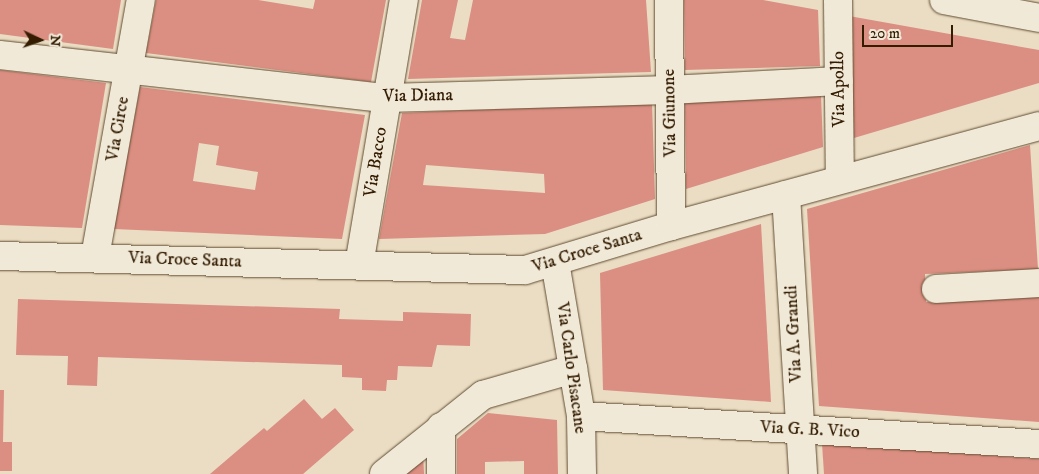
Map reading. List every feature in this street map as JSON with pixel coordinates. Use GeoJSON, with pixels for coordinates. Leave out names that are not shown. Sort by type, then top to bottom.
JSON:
{"type":"FeatureCollection","features":[{"type":"Feature","properties":{"kind":"street","name":"Via Circe"},"geometry":{"type":"LineString","coordinates":[[95,257],[141,0]]}},
{"type":"Feature","properties":{"kind":"street","name":"Via Bacco"},"geometry":{"type":"LineString","coordinates":[[360,265],[386,98],[404,0]]}},
{"type":"Feature","properties":{"kind":"street","name":"Via Giunone"},"geometry":{"type":"LineString","coordinates":[[669,0],[671,226]]}},
{"type":"Feature","properties":{"kind":"street","name":"Via Apollo"},"geometry":{"type":"LineString","coordinates":[[838,0],[840,179]]}},
{"type":"Feature","properties":{"kind":"street"},"geometry":{"type":"LineString","coordinates":[[944,0],[1038,14]]}},
{"type":"Feature","properties":{"kind":"street","name":"Via Diana"},"geometry":{"type":"LineString","coordinates":[[0,55],[129,71],[386,98],[669,90],[839,81]]}},
{"type":"Feature","properties":{"kind":"street","name":"Via Croce Santa"},"geometry":{"type":"LineString","coordinates":[[0,256],[95,257],[525,270],[671,226],[1039,126]]}},
{"type":"Feature","properties":{"kind":"street","name":"Via A. Grandi"},"geometry":{"type":"LineString","coordinates":[[786,195],[803,474]]}},
{"type":"Feature","properties":{"kind":"street","name":"Via Carlo Pisacane"},"geometry":{"type":"LineString","coordinates":[[555,262],[581,416],[582,474]]}},
{"type":"Feature","properties":{"kind":"street"},"geometry":{"type":"LineString","coordinates":[[936,289],[1039,283]]}},
{"type":"Feature","properties":{"kind":"street"},"geometry":{"type":"LineString","coordinates":[[384,474],[441,427],[484,395],[573,368]]}},
{"type":"Feature","properties":{"kind":"street","name":"Via G. B. Vico"},"geometry":{"type":"LineString","coordinates":[[581,416],[1039,444]]}},
{"type":"Feature","properties":{"kind":"street"},"geometry":{"type":"LineString","coordinates":[[441,427],[441,474]]}},
{"type":"Feature","properties":{"kind":"building"},"geometry":{"type":"Polygon","coordinates":[[[0,0],[121,0],[113,49],[0,34],[0,0]]]}},
{"type":"Feature","properties":{"kind":"building"},"geometry":{"type":"Polygon","coordinates":[[[156,0],[258,0],[313,9],[315,0],[386,0],[371,82],[146,53],[156,0]]]}},
{"type":"Feature","properties":{"kind":"building"},"geometry":{"type":"Polygon","coordinates":[[[422,0],[458,0],[450,38],[465,40],[473,0],[646,0],[651,72],[408,79],[422,0]]]}},
{"type":"Feature","properties":{"kind":"building"},"geometry":{"type":"Polygon","coordinates":[[[684,0],[763,0],[818,10],[820,66],[685,70],[684,0]]]}},
{"type":"Feature","properties":{"kind":"building"},"geometry":{"type":"Polygon","coordinates":[[[849,16],[1039,50],[1039,83],[854,138],[849,16]]]}},
{"type":"Feature","properties":{"kind":"building"},"geometry":{"type":"Polygon","coordinates":[[[0,70],[106,83],[82,228],[0,225],[0,70]]]}},
{"type":"Feature","properties":{"kind":"building"},"geometry":{"type":"Polygon","coordinates":[[[140,87],[365,115],[342,239],[114,229],[140,87]],[[199,143],[193,181],[255,190],[258,172],[216,165],[219,146],[199,143]]]}},
{"type":"Feature","properties":{"kind":"building"},"geometry":{"type":"Polygon","coordinates":[[[821,95],[823,147],[686,189],[685,101],[821,95]]]}},
{"type":"Feature","properties":{"kind":"building"},"geometry":{"type":"Polygon","coordinates":[[[652,102],[655,199],[545,234],[379,239],[402,113],[652,102]],[[426,165],[423,185],[545,193],[544,174],[426,165]]]}},
{"type":"Feature","properties":{"kind":"building"},"geometry":{"type":"Polygon","coordinates":[[[1030,145],[1038,269],[925,274],[926,302],[1039,296],[1039,422],[819,406],[807,209],[1030,145]]]}},
{"type":"Feature","properties":{"kind":"building"},"geometry":{"type":"Polygon","coordinates":[[[761,224],[771,402],[603,390],[600,273],[761,224]]]}},
{"type":"Feature","properties":{"kind":"building"},"geometry":{"type":"Polygon","coordinates":[[[18,299],[340,309],[339,319],[403,321],[403,312],[471,314],[470,346],[437,345],[432,367],[398,366],[397,380],[387,380],[386,391],[362,390],[362,378],[342,377],[342,365],[98,357],[97,386],[67,385],[68,356],[16,355],[18,299]]]}},
{"type":"Feature","properties":{"kind":"building"},"geometry":{"type":"Polygon","coordinates":[[[0,390],[4,390],[3,442],[12,442],[12,471],[0,471],[0,390]]]}},
{"type":"Feature","properties":{"kind":"building"},"geometry":{"type":"Polygon","coordinates":[[[304,399],[322,419],[335,408],[354,430],[303,474],[210,474],[264,428],[267,431],[304,399]]]}},
{"type":"Feature","properties":{"kind":"building"},"geometry":{"type":"Polygon","coordinates":[[[488,413],[557,420],[558,474],[524,474],[524,461],[485,462],[485,474],[457,474],[457,439],[488,413]]]}},
{"type":"Feature","properties":{"kind":"building"},"geometry":{"type":"Polygon","coordinates":[[[822,443],[1039,459],[1039,474],[824,474],[822,443]]]}},
{"type":"Feature","properties":{"kind":"building"},"geometry":{"type":"Polygon","coordinates":[[[423,452],[424,474],[395,474],[423,452]]]}}]}
